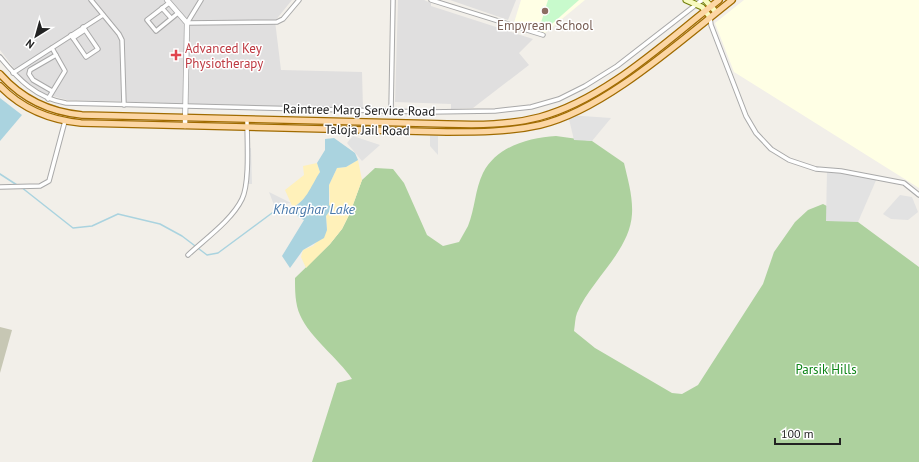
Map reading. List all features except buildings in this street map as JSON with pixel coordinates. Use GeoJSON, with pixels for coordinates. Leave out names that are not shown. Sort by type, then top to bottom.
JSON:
{"type":"FeatureCollection","features":[{"type":"Feature","properties":{"kind":"main road"},"geometry":{"type":"LineString","coordinates":[[686,0],[697,4],[710,17]]}},
{"type":"Feature","properties":{"kind":"main road"},"geometry":{"type":"LineString","coordinates":[[704,0],[712,6],[716,12]]}},
{"type":"Feature","properties":{"kind":"main road","name":"Taloja Jail Road"},"geometry":{"type":"LineString","coordinates":[[0,74],[13,87],[30,100],[63,113],[82,115],[247,120],[474,124],[500,123],[539,117],[574,104],[612,81],[719,0]]}},
{"type":"Feature","properties":{"kind":"main road","name":"Taloja Jail Road"},"geometry":{"type":"LineString","coordinates":[[0,86],[11,96],[32,110],[65,121],[185,126],[474,132],[501,131],[541,125],[557,120],[587,106],[622,84],[732,0]]}},
{"type":"Feature","properties":{"kind":"street"},"geometry":{"type":"LineString","coordinates":[[91,0],[122,40],[124,105]]}},
{"type":"Feature","properties":{"kind":"street"},"geometry":{"type":"LineString","coordinates":[[185,126],[186,23],[200,0]]}},
{"type":"Feature","properties":{"kind":"street"},"geometry":{"type":"LineString","coordinates":[[186,23],[277,22],[283,19],[300,0]]}},
{"type":"Feature","properties":{"kind":"street"},"geometry":{"type":"LineString","coordinates":[[391,111],[393,0]]}},
{"type":"Feature","properties":{"kind":"street"},"geometry":{"type":"LineString","coordinates":[[431,0],[543,35]]}},
{"type":"Feature","properties":{"kind":"street","name":"Raintree Marg Service Road"},"geometry":{"type":"LineString","coordinates":[[0,57],[13,73],[28,87],[48,99],[78,104],[391,111],[495,111],[531,107],[559,99],[585,86],[617,66],[704,0]]}},
{"type":"Feature","properties":{"kind":"street"},"geometry":{"type":"LineString","coordinates":[[178,13],[156,31],[147,20],[168,1],[178,13],[186,23]]}},
{"type":"Feature","properties":{"kind":"street"},"geometry":{"type":"LineString","coordinates":[[162,8],[171,18]]}},
{"type":"Feature","properties":{"kind":"street"},"geometry":{"type":"LineString","coordinates":[[13,73],[72,37],[103,15]]}},
{"type":"Feature","properties":{"kind":"street"},"geometry":{"type":"LineString","coordinates":[[710,17],[711,25],[746,116],[756,133],[771,149],[789,160],[816,169],[841,171],[904,184],[919,195]]}},
{"type":"Feature","properties":{"kind":"street"},"geometry":{"type":"LineString","coordinates":[[72,37],[86,57],[98,49],[84,29]]}},
{"type":"Feature","properties":{"kind":"street"},"geometry":{"type":"LineString","coordinates":[[48,99],[65,71],[52,48]]}},
{"type":"Feature","properties":{"kind":"street"},"geometry":{"type":"LineString","coordinates":[[52,91],[33,80],[29,74],[30,70],[56,55]]}},
{"type":"Feature","properties":{"kind":"street"},"geometry":{"type":"LineString","coordinates":[[188,255],[233,212],[242,199],[246,184],[247,120]]}},
{"type":"Feature","properties":{"kind":"street"},"geometry":{"type":"LineString","coordinates":[[0,187],[40,186],[49,181],[65,121]]}},
{"type":"Feature","properties":{"kind":"shaded area"},"geometry":{"type":"Polygon","coordinates":[[[0,0],[292,0],[275,21],[281,70],[362,72],[363,109],[67,100],[45,94],[23,80],[0,50],[0,0]]]}},
{"type":"Feature","properties":{"kind":"shaded area"},"geometry":{"type":"Polygon","coordinates":[[[398,0],[424,0],[431,3],[431,6],[533,39],[519,53],[529,65],[473,108],[451,109],[451,104],[395,102],[398,0]]]}},
{"type":"Feature","properties":{"kind":"shaded area"},"geometry":{"type":"Polygon","coordinates":[[[450,0],[516,0],[508,20],[450,0]]]}},
{"type":"Feature","properties":{"kind":"shaded area","name":"Empyrean School"},"geometry":{"type":"Polygon","coordinates":[[[521,0],[585,0],[545,33],[537,34],[513,26],[521,0]]]}},
{"type":"Feature","properties":{"kind":"shaded area"},"geometry":{"type":"Polygon","coordinates":[[[744,0],[919,0],[919,188],[734,72],[715,23],[744,0]]]}},
{"type":"Feature","properties":{"kind":"shaded area"},"geometry":{"type":"Polygon","coordinates":[[[568,115],[611,118],[592,141],[574,140],[568,115]]]}},
{"type":"Feature","properties":{"kind":"shaded area"},"geometry":{"type":"Polygon","coordinates":[[[430,135],[438,136],[438,155],[430,146],[430,135]]]}},
{"type":"Feature","properties":{"kind":"shaded area"},"geometry":{"type":"Polygon","coordinates":[[[353,136],[380,145],[362,161],[347,143],[353,136]]]}},
{"type":"Feature","properties":{"kind":"shaded area"},"geometry":{"type":"Polygon","coordinates":[[[247,148],[251,148],[252,184],[246,184],[247,148]]]}},
{"type":"Feature","properties":{"kind":"shaded area"},"geometry":{"type":"Polygon","coordinates":[[[827,170],[877,178],[858,222],[826,221],[827,170]]]}},
{"type":"Feature","properties":{"kind":"shaded area"},"geometry":{"type":"Polygon","coordinates":[[[269,192],[291,203],[274,205],[269,192]]]}},
{"type":"Feature","properties":{"kind":"shaded area"},"geometry":{"type":"Polygon","coordinates":[[[900,195],[912,197],[918,212],[908,220],[891,219],[883,214],[900,195]]]}},
{"type":"Feature","properties":{"kind":"shaded area"},"geometry":{"type":"Polygon","coordinates":[[[0,327],[12,330],[0,373],[0,327]]]}},
{"type":"Feature","properties":{"kind":"green space"},"geometry":{"type":"Polygon","coordinates":[[[548,0],[579,0],[545,30],[539,29],[548,0]]]}},
{"type":"Feature","properties":{"kind":"green space","name":"Parsik Hills"},"geometry":{"type":"Polygon","coordinates":[[[556,136],[592,141],[624,163],[632,201],[630,228],[625,240],[583,301],[576,315],[574,331],[595,348],[672,393],[682,394],[698,385],[763,284],[774,252],[795,222],[808,210],[823,204],[858,222],[919,267],[919,462],[312,462],[337,383],[352,379],[310,332],[300,315],[295,292],[295,278],[330,244],[342,229],[350,213],[362,180],[375,168],[393,169],[404,183],[427,235],[443,246],[459,242],[468,226],[480,179],[496,156],[524,141],[556,136]]]}},
{"type":"Feature","properties":{"kind":"sand"},"geometry":{"type":"Polygon","coordinates":[[[358,160],[362,180],[350,213],[342,229],[330,244],[306,268],[301,257],[303,250],[313,246],[327,230],[326,216],[330,201],[329,185],[337,168],[346,167],[358,160]]]}},
{"type":"Feature","properties":{"kind":"sand"},"geometry":{"type":"Polygon","coordinates":[[[317,163],[320,172],[311,191],[293,208],[285,190],[304,175],[303,166],[317,163]]]}},
{"type":"Feature","properties":{"kind":"water"},"geometry":{"type":"Polygon","coordinates":[[[0,98],[22,115],[0,141],[0,98]]]}},
{"type":"Feature","properties":{"kind":"water","name":"Kharghar Lake"},"geometry":{"type":"Polygon","coordinates":[[[334,138],[355,153],[358,160],[346,167],[337,168],[329,185],[329,205],[332,208],[326,216],[327,230],[324,238],[303,250],[290,268],[282,256],[304,220],[298,217],[296,211],[288,210],[300,203],[307,194],[320,172],[317,163],[325,150],[325,139],[334,138]]]}},
{"type":"Feature","properties":{"kind":"waterway"},"geometry":{"type":"LineString","coordinates":[[0,174],[17,185]]}},
{"type":"Feature","properties":{"kind":"waterway"},"geometry":{"type":"LineString","coordinates":[[21,187],[73,228],[92,226],[118,214],[160,224],[182,236],[207,255],[218,253],[272,213],[290,210]]}},
{"type":"Feature","properties":{"kind":"place","name":"Empyrean School"},"geometry":{"type":"Point","coordinates":[545,11]}},
{"type":"Feature","properties":{"kind":"place","name":"Advanced Key Physiotherapy"},"geometry":{"type":"Point","coordinates":[176,55]}}]}
